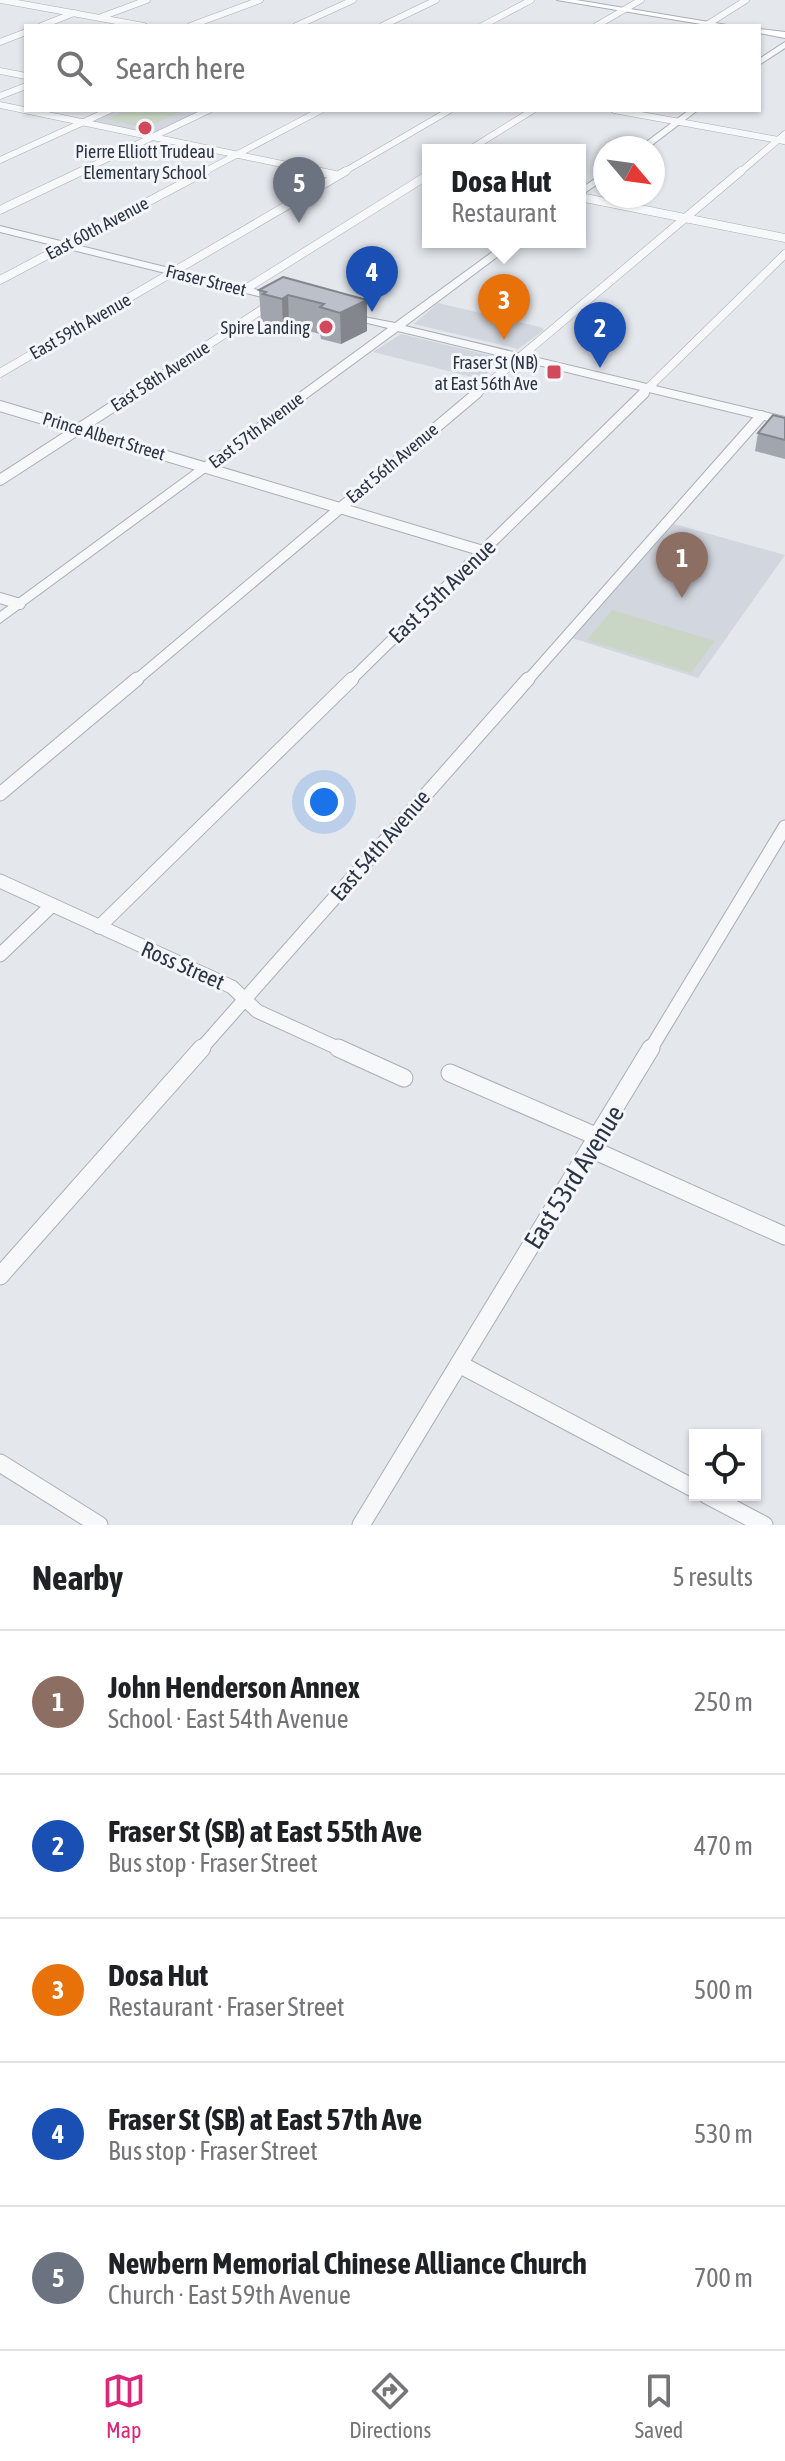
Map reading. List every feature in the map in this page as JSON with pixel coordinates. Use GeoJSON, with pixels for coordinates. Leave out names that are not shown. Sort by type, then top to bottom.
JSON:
{"type":"FeatureCollection","features":[{"type":"Feature","properties":{"kind":"main road"},"geometry":{"type":"LineString","coordinates":[[561,0],[707,24]]}},
{"type":"Feature","properties":{"kind":"main road"},"geometry":{"type":"LineString","coordinates":[[761,31],[785,35]]}},
{"type":"Feature","properties":{"kind":"street"},"geometry":{"type":"LineString","coordinates":[[1,0],[133,24]]}},
{"type":"Feature","properties":{"kind":"street"},"geometry":{"type":"LineString","coordinates":[[26,4],[38,0]]}},
{"type":"Feature","properties":{"kind":"street"},"geometry":{"type":"LineString","coordinates":[[100,18],[147,0]]}},
{"type":"Feature","properties":{"kind":"street"},"geometry":{"type":"LineString","coordinates":[[195,24],[260,0]]}},
{"type":"Feature","properties":{"kind":"street"},"geometry":{"type":"LineString","coordinates":[[300,24],[353,0]]}},
{"type":"Feature","properties":{"kind":"street"},"geometry":{"type":"LineString","coordinates":[[386,24],[436,0]]}},
{"type":"Feature","properties":{"kind":"street"},"geometry":{"type":"LineString","coordinates":[[486,24],[531,0]]}},
{"type":"Feature","properties":{"kind":"street"},"geometry":{"type":"LineString","coordinates":[[600,24],[641,0]]}},
{"type":"Feature","properties":{"kind":"street"},"geometry":{"type":"LineString","coordinates":[[707,24],[746,0]]}},
{"type":"Feature","properties":{"kind":"street"},"geometry":{"type":"LineString","coordinates":[[46,24],[74,13]]}},
{"type":"Feature","properties":{"kind":"street"},"geometry":{"type":"LineString","coordinates":[[0,42],[24,33]]}},
{"type":"Feature","properties":{"kind":"street"},"geometry":{"type":"LineString","coordinates":[[761,62],[785,44]]}},
{"type":"Feature","properties":{"kind":"street"},"geometry":{"type":"LineString","coordinates":[[0,71],[24,76]]}},
{"type":"Feature","properties":{"kind":"street"},"geometry":{"type":"LineString","coordinates":[[0,96],[24,87]]}},
{"type":"Feature","properties":{"kind":"street"},"geometry":{"type":"LineString","coordinates":[[0,105],[24,110]]}},
{"type":"Feature","properties":{"kind":"street"},"geometry":{"type":"LineString","coordinates":[[34,112],[335,175]]}},
{"type":"Feature","properties":{"kind":"street"},"geometry":{"type":"LineString","coordinates":[[0,160],[105,112]]}},
{"type":"Feature","properties":{"kind":"street"},"geometry":{"type":"LineString","coordinates":[[0,210],[205,112]]}},
{"type":"Feature","properties":{"kind":"street","name":"East 60th Avenue"},"geometry":{"type":"LineString","coordinates":[[0,280],[317,112]]}},
{"type":"Feature","properties":{"kind":"street","name":"East 59th Avenue"},"geometry":{"type":"LineString","coordinates":[[0,373],[446,112]]}},
{"type":"Feature","properties":{"kind":"street"},"geometry":{"type":"LineString","coordinates":[[479,144],[530,112]]}},
{"type":"Feature","properties":{"kind":"street"},"geometry":{"type":"LineString","coordinates":[[625,112],[783,138]]}},
{"type":"Feature","properties":{"kind":"street"},"geometry":{"type":"LineString","coordinates":[[659,136],[691,112]]}},
{"type":"Feature","properties":{"kind":"street","name":"East 56th Avenue"},"geometry":{"type":"LineString","coordinates":[[0,794],[783,138]]}},
{"type":"Feature","properties":{"kind":"street"},"geometry":{"type":"LineString","coordinates":[[244,290],[422,179]]}},
{"type":"Feature","properties":{"kind":"street"},"geometry":{"type":"LineString","coordinates":[[586,196],[785,238]]}},
{"type":"Feature","properties":{"kind":"street","name":"Fraser Street"},"geometry":{"type":"LineString","coordinates":[[0,229],[293,302]]}},
{"type":"Feature","properties":{"kind":"street","name":"East 57th Avenue"},"geometry":{"type":"LineString","coordinates":[[0,619],[504,248]]}},
{"type":"Feature","properties":{"kind":"street","name":"East 55th Avenue"},"geometry":{"type":"LineString","coordinates":[[99,927],[783,259]]}},
{"type":"Feature","properties":{"kind":"street","name":"East 58th Avenue"},"geometry":{"type":"LineString","coordinates":[[0,480],[279,298]]}},
{"type":"Feature","properties":{"kind":"street"},"geometry":{"type":"LineString","coordinates":[[333,312],[785,421]]}},
{"type":"Feature","properties":{"kind":"street","name":"Prince Albert Street"},"geometry":{"type":"LineString","coordinates":[[0,406],[483,551]]}},
{"type":"Feature","properties":{"kind":"street","name":"East 54th Avenue"},"geometry":{"type":"LineString","coordinates":[[0,1276],[761,416]]}},
{"type":"Feature","properties":{"kind":"street"},"geometry":{"type":"LineString","coordinates":[[0,598],[20,604]]}},
{"type":"Feature","properties":{"kind":"street","name":"East 53rd Avenue"},"geometry":{"type":"LineString","coordinates":[[361,1525],[785,827]]}},
{"type":"Feature","properties":{"kind":"street","name":"Ross Street"},"geometry":{"type":"LineString","coordinates":[[0,881],[232,987],[257,1011],[404,1078]]}},
{"type":"Feature","properties":{"kind":"street"},"geometry":{"type":"LineString","coordinates":[[0,955],[51,906]]}},
{"type":"Feature","properties":{"kind":"street"},"geometry":{"type":"LineString","coordinates":[[450,1073],[785,1236]]}},
{"type":"Feature","properties":{"kind":"street"},"geometry":{"type":"LineString","coordinates":[[459,1364],[689,1486]]}},
{"type":"Feature","properties":{"kind":"street"},"geometry":{"type":"LineString","coordinates":[[0,1463],[99,1525]]}},
{"type":"Feature","properties":{"kind":"street"},"geometry":{"type":"LineString","coordinates":[[718,1501],[764,1525]]}},
{"type":"Feature","properties":{"kind":"shaded area","name":"Pierre Elliott Trudeau Elementary School"},"geometry":{"type":"Polygon","coordinates":[[[110,112],[201,112],[154,135],[90,121],[110,112]]]}},
{"type":"Feature","properties":{"kind":"shaded area"},"geometry":{"type":"Polygon","coordinates":[[[438,303],[544,330],[518,349],[414,324],[438,303]]]}},
{"type":"Feature","properties":{"kind":"shaded area"},"geometry":{"type":"Polygon","coordinates":[[[401,334],[504,360],[480,379],[373,352],[401,334]]]}},
{"type":"Feature","properties":{"kind":"shaded area"},"geometry":{"type":"Polygon","coordinates":[[[674,524],[785,555],[698,678],[572,638],[674,524]]]}},
{"type":"Feature","properties":{"kind":"green space"},"geometry":{"type":"Polygon","coordinates":[[[123,112],[179,112],[146,128],[107,119],[123,112]]]}},
{"type":"Feature","properties":{"kind":"green space"},"geometry":{"type":"Polygon","coordinates":[[[612,610],[715,641],[691,673],[587,640],[612,610]]]}},
{"type":"Feature","properties":{"kind":"building"},"geometry":{"type":"Polygon","coordinates":[[[283,277],[367,300],[340,313],[320,307],[324,304],[288,295],[282,299],[259,290],[283,277]]]}},
{"type":"Feature","properties":{"kind":"building"},"geometry":{"type":"Polygon","coordinates":[[[773,415],[785,418],[785,440],[758,433],[773,415]]]}},
{"type":"Feature","properties":{"kind":"place","name":"Pierre Elliott Trudeau Elementary School"},"geometry":{"type":"Point","coordinates":[145,128]}},
{"type":"Feature","properties":{"kind":"place","name":"Newbern Memorial Chinese Alliance Church"},"geometry":{"type":"Point","coordinates":[299,223]}},
{"type":"Feature","properties":{"kind":"place","name":"Fraser St (SB) at East 57th Ave"},"geometry":{"type":"Point","coordinates":[372,312]}},
{"type":"Feature","properties":{"kind":"place","name":"Spire Landing"},"geometry":{"type":"Point","coordinates":[326,327]}},
{"type":"Feature","properties":{"kind":"place","name":"Dosa Hut"},"geometry":{"type":"Point","coordinates":[504,340]}},
{"type":"Feature","properties":{"kind":"place","name":"Fraser St (SB) at East 55th Ave"},"geometry":{"type":"Point","coordinates":[600,368]}},
{"type":"Feature","properties":{"kind":"place","name":"Fraser St (NB) at East 56th Ave"},"geometry":{"type":"Point","coordinates":[554,372]}},
{"type":"Feature","properties":{"kind":"place","name":"John Henderson Annex"},"geometry":{"type":"Point","coordinates":[682,598]}}]}
